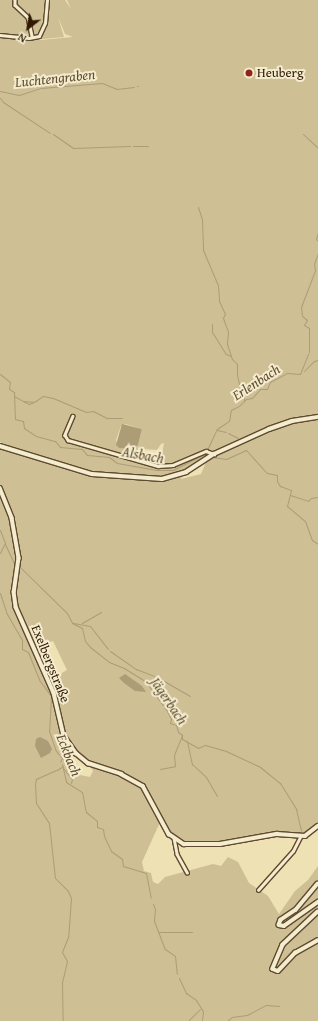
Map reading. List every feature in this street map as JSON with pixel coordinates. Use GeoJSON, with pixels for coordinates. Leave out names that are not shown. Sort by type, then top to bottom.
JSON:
{"type":"FeatureCollection","features":[{"type":"Feature","properties":{"kind":"main road"},"geometry":{"type":"LineString","coordinates":[[0,446],[92,474],[142,479],[174,477],[213,455],[274,427],[318,417]]}},
{"type":"Feature","properties":{"kind":"main road","name":"Exelbergstraße"},"geometry":{"type":"LineString","coordinates":[[0,488],[12,518],[18,567],[14,600],[54,693],[65,739],[86,762],[121,774],[143,786],[174,838]]}},
{"type":"Feature","properties":{"kind":"main road"},"geometry":{"type":"LineString","coordinates":[[174,838],[184,844],[226,844],[277,834],[300,836],[309,834],[318,826]]}},
{"type":"Feature","properties":{"kind":"main road"},"geometry":{"type":"LineString","coordinates":[[318,884],[296,910],[281,920],[279,925],[284,926],[318,902]]}},
{"type":"Feature","properties":{"kind":"main road"},"geometry":{"type":"LineString","coordinates":[[318,912],[282,945],[272,965],[273,970],[278,971],[295,953],[318,940]]}},
{"type":"Feature","properties":{"kind":"street"},"geometry":{"type":"LineString","coordinates":[[15,0],[15,5],[28,17],[32,36]]}},
{"type":"Feature","properties":{"kind":"street"},"geometry":{"type":"LineString","coordinates":[[0,35],[30,38],[32,36],[39,36],[44,27],[47,0]]}},
{"type":"Feature","properties":{"kind":"street"},"geometry":{"type":"LineString","coordinates":[[73,416],[65,435],[68,440],[161,466],[174,465],[207,451],[213,455]]}},
{"type":"Feature","properties":{"kind":"street"},"geometry":{"type":"LineString","coordinates":[[258,890],[293,851],[300,836]]}},
{"type":"Feature","properties":{"kind":"street"},"geometry":{"type":"LineString","coordinates":[[174,838],[177,854],[187,872]]}},
{"type":"Feature","properties":{"kind":"shaded area"},"geometry":{"type":"Polygon","coordinates":[[[0,0],[14,0],[14,6],[27,19],[30,37],[0,34],[0,0]]]}},
{"type":"Feature","properties":{"kind":"shaded area"},"geometry":{"type":"Polygon","coordinates":[[[16,0],[45,0],[44,16],[47,0],[65,0],[71,9],[67,0],[318,0],[318,828],[305,839],[277,836],[223,845],[190,847],[172,840],[161,820],[142,862],[144,871],[151,873],[153,882],[158,884],[165,877],[213,864],[221,866],[228,857],[238,862],[249,883],[268,896],[279,914],[295,891],[308,880],[318,866],[318,1021],[0,1021],[0,448],[5,449],[7,445],[0,442],[0,36],[41,40],[73,37],[65,34],[58,17],[64,37],[42,39],[39,35],[34,36],[29,16],[16,3],[16,0]],[[125,424],[121,426],[116,440],[119,448],[133,450],[138,445],[142,429],[125,424]],[[164,443],[161,444],[157,450],[142,449],[139,461],[160,466],[164,443]],[[206,462],[182,476],[181,479],[201,474],[206,462]],[[53,641],[36,646],[46,668],[50,667],[55,677],[67,670],[53,641]],[[69,748],[67,751],[75,774],[90,777],[93,771],[90,766],[77,758],[69,748]]]}},
{"type":"Feature","properties":{"kind":"shaded area"},"geometry":{"type":"Polygon","coordinates":[[[122,424],[142,429],[138,445],[133,450],[119,448],[116,445],[122,424]]]}},
{"type":"Feature","properties":{"kind":"shaded area"},"geometry":{"type":"Polygon","coordinates":[[[125,674],[142,686],[146,692],[135,691],[124,683],[119,678],[125,674]]]}},
{"type":"Feature","properties":{"kind":"shaded area"},"geometry":{"type":"Polygon","coordinates":[[[40,737],[48,741],[52,749],[50,753],[41,758],[35,746],[36,739],[40,737]]]}},
{"type":"Feature","properties":{"kind":"waterway","name":"Luchtengraben"},"geometry":{"type":"LineString","coordinates":[[0,91],[19,95],[41,88],[102,83],[117,89],[134,87]]}},
{"type":"Feature","properties":{"kind":"waterway"},"geometry":{"type":"LineString","coordinates":[[0,98],[3,102],[50,133]]}},
{"type":"Feature","properties":{"kind":"waterway"},"geometry":{"type":"LineString","coordinates":[[53,134],[73,148],[130,146]]}},
{"type":"Feature","properties":{"kind":"waterway","name":"Erlenbach"},"geometry":{"type":"LineString","coordinates":[[303,134],[318,148]]}},
{"type":"Feature","properties":{"kind":"waterway"},"geometry":{"type":"LineString","coordinates":[[133,146],[148,146]]}},
{"type":"Feature","properties":{"kind":"waterway"},"geometry":{"type":"LineString","coordinates":[[198,207],[202,219],[203,250],[218,285],[219,301],[225,314],[223,318],[228,332],[227,344],[232,359],[237,364],[237,375],[239,384],[244,389],[244,400]]}},
{"type":"Feature","properties":{"kind":"waterway","name":"Erlenbach"},"geometry":{"type":"LineString","coordinates":[[318,224],[318,229]]}},
{"type":"Feature","properties":{"kind":"waterway","name":"Erlenbach"},"geometry":{"type":"LineString","coordinates":[[318,232],[316,239],[318,241]]}},
{"type":"Feature","properties":{"kind":"waterway","name":"Erlenbach"},"geometry":{"type":"LineString","coordinates":[[309,352],[309,328],[304,325],[307,320],[302,316],[301,307],[315,270],[314,264],[318,253]]}},
{"type":"Feature","properties":{"kind":"waterway"},"geometry":{"type":"LineString","coordinates":[[212,324],[212,332],[226,354],[231,356]]}},
{"type":"Feature","properties":{"kind":"waterway","name":"Erlenbach"},"geometry":{"type":"LineString","coordinates":[[207,450],[217,429],[229,421],[231,410],[239,406],[246,399],[252,398],[260,389],[267,389],[270,382],[287,373],[300,374],[308,354]]}},
{"type":"Feature","properties":{"kind":"waterway"},"geometry":{"type":"LineString","coordinates":[[304,371],[314,361],[318,360]]}},
{"type":"Feature","properties":{"kind":"waterway","name":"Alsbach"},"geometry":{"type":"LineString","coordinates":[[0,374],[10,382],[9,389],[14,392],[15,419],[23,421],[24,428],[36,436],[55,441],[60,447],[82,449],[87,455],[109,457],[117,463],[156,470],[173,470],[203,455],[209,455]]}},
{"type":"Feature","properties":{"kind":"waterway"},"geometry":{"type":"LineString","coordinates":[[14,396],[23,401],[34,402],[43,396],[53,398],[86,412],[93,411],[107,418],[122,418]]}},
{"type":"Feature","properties":{"kind":"waterway"},"geometry":{"type":"LineString","coordinates":[[23,401],[29,404],[34,402]]}},
{"type":"Feature","properties":{"kind":"waterway"},"geometry":{"type":"LineString","coordinates":[[217,430],[226,432]]}},
{"type":"Feature","properties":{"kind":"waterway"},"geometry":{"type":"LineString","coordinates":[[228,433],[238,438]]}},
{"type":"Feature","properties":{"kind":"waterway","name":"Alsbach"},"geometry":{"type":"LineString","coordinates":[[212,457],[226,459],[246,450],[267,473],[277,475],[277,481],[280,486],[291,490],[287,506],[305,521],[312,540],[318,544]]}},
{"type":"Feature","properties":{"kind":"waterway"},"geometry":{"type":"LineString","coordinates":[[290,495],[308,501],[311,498],[318,497]]}},
{"type":"Feature","properties":{"kind":"waterway","name":"Eckbach"},"geometry":{"type":"LineString","coordinates":[[0,530],[5,543],[0,553]]}},
{"type":"Feature","properties":{"kind":"waterway","name":"Jägerbach"},"geometry":{"type":"LineString","coordinates":[[5,544],[14,563]]}},
{"type":"Feature","properties":{"kind":"waterway","name":"Jägerbach"},"geometry":{"type":"LineString","coordinates":[[21,568],[67,613],[72,623],[82,628],[85,641],[90,647],[109,662],[124,668],[146,682],[167,711],[171,719],[170,723],[176,725],[178,732],[182,735],[182,739],[198,748],[205,745],[226,751],[260,767],[280,783],[296,809],[301,830]]}},
{"type":"Feature","properties":{"kind":"waterway","name":"Eckbach"},"geometry":{"type":"LineString","coordinates":[[0,593],[7,614],[22,640],[22,649],[28,652],[40,681],[51,696],[49,731],[56,751],[62,758],[60,762]]}},
{"type":"Feature","properties":{"kind":"waterway"},"geometry":{"type":"LineString","coordinates":[[82,623],[101,612]]}},
{"type":"Feature","properties":{"kind":"waterway"},"geometry":{"type":"LineString","coordinates":[[73,623],[90,626],[108,649]]}},
{"type":"Feature","properties":{"kind":"waterway"},"geometry":{"type":"LineString","coordinates":[[110,651],[136,669],[157,677],[190,696]]}},
{"type":"Feature","properties":{"kind":"waterway"},"geometry":{"type":"LineString","coordinates":[[160,769],[175,766],[174,755],[182,735]]}},
{"type":"Feature","properties":{"kind":"waterway"},"geometry":{"type":"LineString","coordinates":[[187,741],[192,764],[206,777],[217,796]]}},
{"type":"Feature","properties":{"kind":"waterway","name":"Eckbach"},"geometry":{"type":"LineString","coordinates":[[62,764],[66,782],[82,792],[86,812],[97,821],[97,827],[103,829],[104,836],[111,851],[122,859],[123,866],[146,873],[151,898]]}},
{"type":"Feature","properties":{"kind":"waterway","name":"Eckbach"},"geometry":{"type":"LineString","coordinates":[[57,770],[63,766]]}},
{"type":"Feature","properties":{"kind":"waterway"},"geometry":{"type":"LineString","coordinates":[[63,768],[72,779],[71,783]]}},
{"type":"Feature","properties":{"kind":"waterway"},"geometry":{"type":"LineString","coordinates":[[56,770],[36,779],[35,784],[36,803],[49,823],[55,878],[68,891],[71,898],[68,937],[62,952],[67,961],[62,982],[63,1021]]}},
{"type":"Feature","properties":{"kind":"waterway","name":"Eckbach"},"geometry":{"type":"LineString","coordinates":[[153,904],[155,909],[154,921],[165,949],[175,956],[177,974]]}},
{"type":"Feature","properties":{"kind":"waterway"},"geometry":{"type":"LineString","coordinates":[[159,932],[192,932]]}},
{"type":"Feature","properties":{"kind":"waterway","name":"Eckbach"},"geometry":{"type":"LineString","coordinates":[[179,978],[186,993],[196,1000],[203,1011],[202,1021]]}},
{"type":"Feature","properties":{"kind":"waterway"},"geometry":{"type":"LineString","coordinates":[[227,1021],[232,1017],[247,1015],[266,1005],[279,1006]]}},
{"type":"Feature","properties":{"kind":"waterway"},"geometry":{"type":"LineString","coordinates":[[188,1021],[200,1009]]}},
{"type":"Feature","properties":{"kind":"place","name":"Heuberg"},"geometry":{"type":"Point","coordinates":[249,73]}}]}
